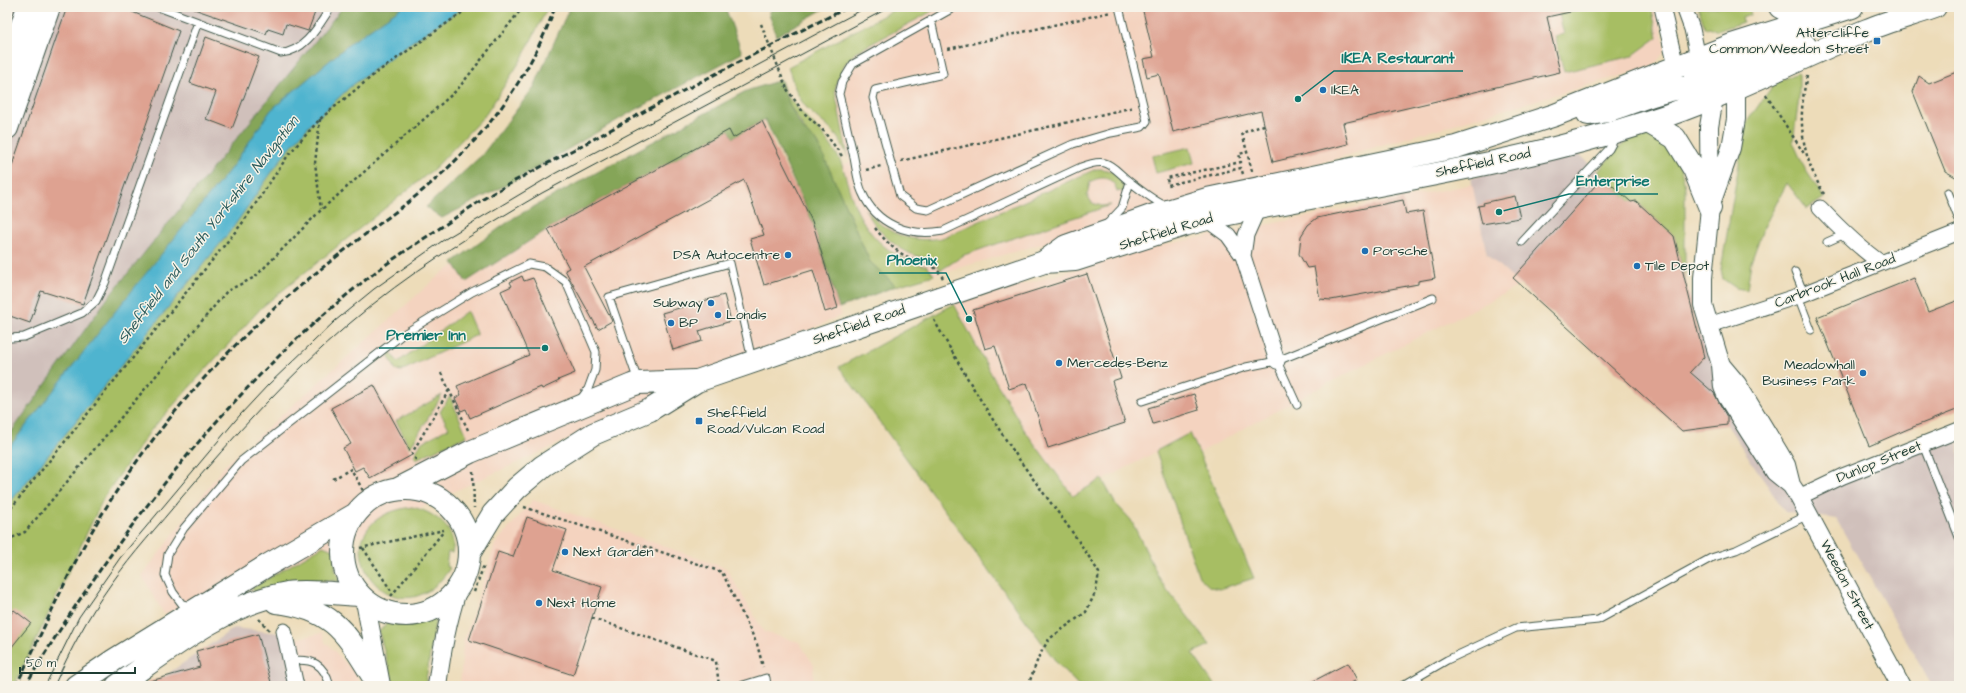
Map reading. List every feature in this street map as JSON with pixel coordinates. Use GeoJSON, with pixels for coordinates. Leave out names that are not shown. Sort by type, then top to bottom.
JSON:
{"type":"FeatureCollection","features":[{"type":"Feature","properties":{"kind":"main road"},"geometry":{"type":"LineString","coordinates":[[7,68],[28,7]]}},
{"type":"Feature","properties":{"kind":"main road"},"geometry":{"type":"LineString","coordinates":[[7,128],[49,7]]}},
{"type":"Feature","properties":{"kind":"main road"},"geometry":{"type":"LineString","coordinates":[[1780,7],[1809,21]]}},
{"type":"Feature","properties":{"kind":"main road"},"geometry":{"type":"LineString","coordinates":[[1685,108],[1691,71],[1732,45],[1852,7]]}},
{"type":"Feature","properties":{"kind":"main road"},"geometry":{"type":"LineString","coordinates":[[1721,86],[1756,79],[1868,30],[1935,7]]}},
{"type":"Feature","properties":{"kind":"main road"},"geometry":{"type":"LineString","coordinates":[[1721,86],[1797,45],[1836,44]]}},
{"type":"Feature","properties":{"kind":"main road"},"geometry":{"type":"LineString","coordinates":[[1721,86],[1732,45]]}},
{"type":"Feature","properties":{"kind":"main road","name":"Sheffield Road"},"geometry":{"type":"LineString","coordinates":[[1044,262],[1066,246],[1099,233],[1207,199],[1284,182],[1456,148],[1691,71],[1721,86]]}},
{"type":"Feature","properties":{"kind":"main road","name":"Sheffield Road"},"geometry":{"type":"LineString","coordinates":[[697,381],[1044,262],[1075,260],[1206,219],[1564,146],[1648,122],[1685,108],[1721,86]]}},
{"type":"Feature","properties":{"kind":"main road"},"geometry":{"type":"LineString","coordinates":[[1648,122],[1675,138],[1694,169],[1710,208]]}},
{"type":"Feature","properties":{"kind":"main road"},"geometry":{"type":"LineString","coordinates":[[117,686],[198,608],[354,515],[373,498],[397,489],[470,452],[576,407],[638,383],[697,381]]}},
{"type":"Feature","properties":{"kind":"main road"},"geometry":{"type":"LineString","coordinates":[[354,515],[344,538],[343,559],[350,582],[362,598],[386,613],[399,616],[412,616],[425,613],[465,593],[467,572],[478,556],[488,522],[516,507],[528,478],[567,450],[593,434],[650,410],[697,381]]}},
{"type":"Feature","properties":{"kind":"main road"},"geometry":{"type":"LineString","coordinates":[[397,489],[408,489],[428,493],[447,503],[460,519],[478,556]]}},
{"type":"Feature","properties":{"kind":"main road"},"geometry":{"type":"LineString","coordinates":[[76,686],[114,660],[164,642],[253,603],[287,593],[310,592],[362,598]]}},
{"type":"Feature","properties":{"kind":"main road"},"geometry":{"type":"LineString","coordinates":[[253,603],[297,605],[326,616],[352,641],[380,686]]}},
{"type":"Feature","properties":{"kind":"street"},"geometry":{"type":"LineString","coordinates":[[1662,7],[1691,71]]}},
{"type":"Feature","properties":{"kind":"street"},"geometry":{"type":"LineString","coordinates":[[1684,7],[1692,29],[1691,71]]}},
{"type":"Feature","properties":{"kind":"street","name":"Weedon Street"},"geometry":{"type":"LineString","coordinates":[[1710,208],[1731,148],[1736,119],[1721,86]]}},
{"type":"Feature","properties":{"kind":"street","name":"Weedon Street"},"geometry":{"type":"LineString","coordinates":[[1721,86],[1710,127],[1710,208],[1703,278],[1703,305],[1721,365],[1723,387],[1727,397],[1775,472],[1795,491],[1809,514],[1901,686]]}},
{"type":"Feature","properties":{"kind":"street"},"geometry":{"type":"LineString","coordinates":[[1243,256],[1246,236],[1258,208]]}},
{"type":"Feature","properties":{"kind":"street"},"geometry":{"type":"LineString","coordinates":[[1820,208],[1845,234],[1881,263]]}},
{"type":"Feature","properties":{"kind":"street"},"geometry":{"type":"LineString","coordinates":[[1206,219],[1228,235],[1243,256],[1277,361]]}},
{"type":"Feature","properties":{"kind":"street","name":"Carbrook Hall Road"},"geometry":{"type":"LineString","coordinates":[[1709,324],[1801,295],[1959,232]]}},
{"type":"Feature","properties":{"kind":"street","name":"Dunlop Street"},"geometry":{"type":"LineString","coordinates":[[1795,491],[1843,476],[1959,430]]}},
{"type":"Feature","properties":{"kind":"street"},"geometry":{"type":"LineString","coordinates":[[437,686],[441,653],[450,611],[465,593]]}},
{"type":"Feature","properties":{"kind":"street"},"geometry":{"type":"LineString","coordinates":[[362,598],[380,686]]}},
{"type":"Feature","properties":{"kind":"street"},"geometry":{"type":"LineString","coordinates":[[284,631],[296,686]]}},
{"type":"Feature","properties":{"kind":"lane"},"geometry":{"type":"LineString","coordinates":[[161,7],[281,53],[288,53],[296,50],[307,39],[331,7]]}},
{"type":"Feature","properties":{"kind":"lane"},"geometry":{"type":"LineString","coordinates":[[955,7],[853,64],[842,82],[839,94],[862,192],[876,214],[886,222],[900,229],[921,234],[943,231],[1089,164],[1099,162],[1108,164],[1115,168],[1130,182],[1161,204],[1174,210]]}},
{"type":"Feature","properties":{"kind":"lane"},"geometry":{"type":"LineString","coordinates":[[931,20],[943,74],[875,90],[873,98],[900,196],[916,208],[928,210],[1073,144],[1111,133],[1142,127],[1147,122],[1119,8]]}},
{"type":"Feature","properties":{"kind":"lane"},"geometry":{"type":"LineString","coordinates":[[7,336],[11,338],[24,337],[82,313],[96,301],[105,283],[198,22]]}},
{"type":"Feature","properties":{"kind":"lane"},"geometry":{"type":"LineString","coordinates":[[1522,242],[1610,149],[1619,130]]}},
{"type":"Feature","properties":{"kind":"lane"},"geometry":{"type":"LineString","coordinates":[[1099,233],[1122,208],[1130,182]]}},
{"type":"Feature","properties":{"kind":"lane"},"geometry":{"type":"LineString","coordinates":[[1948,192],[1959,220]]}},
{"type":"Feature","properties":{"kind":"lane"},"geometry":{"type":"LineString","coordinates":[[1827,242],[1845,234]]}},
{"type":"Feature","properties":{"kind":"lane"},"geometry":{"type":"LineString","coordinates":[[638,383],[609,297],[730,263],[753,362]]}},
{"type":"Feature","properties":{"kind":"lane"},"geometry":{"type":"LineString","coordinates":[[198,608],[182,604],[173,592],[165,576],[168,554],[184,528],[241,461],[402,335],[472,292],[529,264],[545,267],[566,282],[596,352],[596,370],[588,389],[576,407]]}},
{"type":"Feature","properties":{"kind":"lane"},"geometry":{"type":"LineString","coordinates":[[1796,272],[1811,330]]}},
{"type":"Feature","properties":{"kind":"lane"},"geometry":{"type":"LineString","coordinates":[[1142,401],[1246,367],[1277,361],[1433,298]]}},
{"type":"Feature","properties":{"kind":"lane"},"geometry":{"type":"LineString","coordinates":[[1277,361],[1298,406]]}},
{"type":"Feature","properties":{"kind":"lane"},"geometry":{"type":"LineString","coordinates":[[1922,445],[1959,537]]}},
{"type":"Feature","properties":{"kind":"lane"},"geometry":{"type":"LineString","coordinates":[[1402,686],[1447,660],[1516,628],[1598,620],[1711,558],[1736,550],[1809,514]]}},
{"type":"Feature","properties":{"kind":"lane"},"geometry":{"type":"LineString","coordinates":[[290,661],[303,659],[316,664],[326,672],[330,686]]}},
{"type":"Feature","properties":{"kind":"lane"},"geometry":{"type":"LineString","coordinates":[[740,686],[766,678],[767,686]]}},
{"type":"Feature","properties":{"kind":"path"},"geometry":{"type":"LineString","coordinates":[[7,512],[244,221],[289,154],[320,119],[376,73],[470,7]]}},
{"type":"Feature","properties":{"kind":"path"},"geometry":{"type":"LineString","coordinates":[[7,540],[25,532],[227,291],[255,277],[321,210],[457,90],[523,7]]}},
{"type":"Feature","properties":{"kind":"path"},"geometry":{"type":"LineString","coordinates":[[938,52],[1119,8]]}},
{"type":"Feature","properties":{"kind":"path"},"geometry":{"type":"LineString","coordinates":[[761,24],[787,89]]}},
{"type":"Feature","properties":{"kind":"path"},"geometry":{"type":"LineString","coordinates":[[1806,57],[1809,67],[1802,109],[1802,135],[1806,155],[1813,175],[1829,201],[1820,208]]}},
{"type":"Feature","properties":{"kind":"path"},"geometry":{"type":"LineString","coordinates":[[1756,79],[1806,155]]}},
{"type":"Feature","properties":{"kind":"path"},"geometry":{"type":"LineString","coordinates":[[857,172],[1143,104]]}},
{"type":"Feature","properties":{"kind":"path"},"geometry":{"type":"LineString","coordinates":[[320,119],[315,163],[321,210]]}},
{"type":"Feature","properties":{"kind":"path"},"geometry":{"type":"LineString","coordinates":[[1253,175],[1242,133],[1264,125]]}},
{"type":"Feature","properties":{"kind":"path"},"geometry":{"type":"LineString","coordinates":[[1247,152],[1239,154],[1241,162],[1167,178],[1168,185],[1241,168],[1243,176],[1248,176]]}},
{"type":"Feature","properties":{"kind":"path"},"geometry":{"type":"LineString","coordinates":[[925,303],[982,402],[1020,462],[1086,550],[1099,573],[1096,591],[1086,612],[1049,639],[1039,656],[1028,686]]}},
{"type":"Feature","properties":{"kind":"path"},"geometry":{"type":"LineString","coordinates":[[441,373],[470,435]]}},
{"type":"Feature","properties":{"kind":"path"},"geometry":{"type":"LineString","coordinates":[[419,466],[412,453],[449,390]]}},
{"type":"Feature","properties":{"kind":"path"},"geometry":{"type":"LineString","coordinates":[[333,479],[350,468],[365,494]]}},
{"type":"Feature","properties":{"kind":"path"},"geometry":{"type":"LineString","coordinates":[[473,468],[474,511]]}},
{"type":"Feature","properties":{"kind":"path"},"geometry":{"type":"LineString","coordinates":[[516,507],[722,572],[757,644],[766,678]]}},
{"type":"Feature","properties":{"kind":"path"},"geometry":{"type":"LineString","coordinates":[[444,530],[391,594],[361,548],[444,530]]}},
{"type":"Feature","properties":{"kind":"path"},"geometry":{"type":"LineString","coordinates":[[465,593],[478,556]]}},
{"type":"Feature","properties":{"kind":"path"},"geometry":{"type":"LineString","coordinates":[[253,603],[271,633],[284,631]]}},
{"type":"Feature","properties":{"kind":"path"},"geometry":{"type":"LineString","coordinates":[[592,618],[716,661],[719,686]]}},
{"type":"Feature","properties":{"kind":"shaded area"},"geometry":{"type":"Polygon","coordinates":[[[7,7],[343,7],[107,299],[7,438],[7,7]]]}},
{"type":"Feature","properties":{"kind":"shaded area"},"geometry":{"type":"Polygon","coordinates":[[[940,7],[1657,7],[1665,49],[1652,67],[934,275],[927,266],[910,263],[886,249],[878,242],[862,220],[850,194],[842,165],[850,162],[835,91],[837,81],[844,65],[856,52],[940,7]]]}},
{"type":"Feature","properties":{"kind":"shaded area"},"geometry":{"type":"Polygon","coordinates":[[[756,101],[842,315],[468,485],[311,559],[164,614],[142,576],[224,466],[443,272],[756,101]]]}},
{"type":"Feature","properties":{"kind":"shaded area"},"geometry":{"type":"Polygon","coordinates":[[[1578,153],[1631,202],[1636,201],[1674,236],[1691,301],[1688,305],[1692,309],[1697,328],[1799,497],[1959,431],[1959,686],[1932,686],[1836,519],[1785,512],[1727,425],[1682,431],[1487,255],[1471,178],[1578,153]]]}},
{"type":"Feature","properties":{"kind":"shaded area"},"geometry":{"type":"Polygon","coordinates":[[[1473,184],[1487,255],[1521,285],[1311,392],[1199,453],[1189,434],[1074,496],[1025,431],[993,377],[954,304],[1163,245],[1473,184]]]}},
{"type":"Feature","properties":{"kind":"shaded area"},"geometry":{"type":"Polygon","coordinates":[[[533,500],[726,568],[764,632],[799,642],[814,665],[813,686],[460,686],[463,643],[495,544],[533,500]]]}},
{"type":"Feature","properties":{"kind":"shaded area"},"geometry":{"type":"Polygon","coordinates":[[[234,628],[289,634],[303,686],[150,686],[234,628]]]}},
{"type":"Feature","properties":{"kind":"shaded area"},"geometry":{"type":"Polygon","coordinates":[[[322,633],[326,644],[328,644],[356,674],[360,686],[303,686],[291,640],[322,633]]]}},
{"type":"Feature","properties":{"kind":"green space"},"geometry":{"type":"Polygon","coordinates":[[[343,7],[402,7],[353,41],[271,110],[232,167],[7,450],[7,438],[107,299],[343,7]]]}},
{"type":"Feature","properties":{"kind":"green space"},"geometry":{"type":"Polygon","coordinates":[[[464,7],[548,7],[521,60],[486,114],[435,168],[262,307],[151,430],[104,497],[14,686],[7,686],[7,506],[232,229],[286,152],[310,125],[350,87],[407,45],[464,7]]]}},
{"type":"Feature","properties":{"kind":"green space"},"geometry":{"type":"Polygon","coordinates":[[[570,7],[725,7],[742,53],[628,114],[512,182],[442,218],[426,207],[482,155],[534,87],[570,7]]]}},
{"type":"Feature","properties":{"kind":"green space"},"geometry":{"type":"Polygon","coordinates":[[[774,7],[827,7],[776,36],[769,13],[774,7]]]}},
{"type":"Feature","properties":{"kind":"green space"},"geometry":{"type":"Polygon","coordinates":[[[899,7],[940,7],[856,52],[844,65],[837,81],[835,91],[848,157],[834,133],[806,107],[800,98],[788,67],[899,7]]]}},
{"type":"Feature","properties":{"kind":"green space"},"geometry":{"type":"Polygon","coordinates":[[[1590,7],[1651,7],[1658,37],[1632,56],[1564,72],[1555,36],[1564,34],[1559,14],[1590,7]]]}},
{"type":"Feature","properties":{"kind":"green space"},"geometry":{"type":"Polygon","coordinates":[[[1698,7],[1749,7],[1750,15],[1742,18],[1743,22],[1717,31],[1710,27],[1705,28],[1698,7]]]}},
{"type":"Feature","properties":{"kind":"green space"},"geometry":{"type":"Polygon","coordinates":[[[1797,73],[1799,74],[1799,97],[1793,142],[1805,169],[1824,198],[1807,209],[1787,183],[1763,229],[1751,262],[1747,290],[1736,288],[1723,279],[1721,269],[1746,123],[1774,84],[1797,73]]]}},
{"type":"Feature","properties":{"kind":"green space"},"geometry":{"type":"Polygon","coordinates":[[[781,80],[786,96],[799,123],[810,137],[817,141],[870,262],[896,286],[839,308],[812,221],[765,119],[733,138],[729,130],[548,229],[466,282],[453,262],[515,217],[746,91],[781,80]]]}},
{"type":"Feature","properties":{"kind":"green space"},"geometry":{"type":"Polygon","coordinates":[[[788,97],[820,132],[837,155],[861,219],[878,241],[900,257],[927,266],[934,275],[896,286],[870,262],[817,141],[810,138],[787,101],[786,98],[788,97]]]}},
{"type":"Feature","properties":{"kind":"green space"},"geometry":{"type":"Polygon","coordinates":[[[1647,136],[1663,144],[1669,150],[1675,157],[1682,174],[1685,191],[1685,279],[1674,236],[1636,201],[1631,202],[1598,172],[1613,154],[1625,143],[1631,139],[1647,136]]]}},
{"type":"Feature","properties":{"kind":"green space"},"geometry":{"type":"Polygon","coordinates":[[[1190,147],[1194,163],[1156,173],[1152,156],[1190,147]]]}},
{"type":"Feature","properties":{"kind":"green space"},"geometry":{"type":"Polygon","coordinates":[[[1096,169],[1107,170],[1116,174],[1123,186],[1124,192],[1117,191],[1110,180],[1099,178],[1090,182],[1087,195],[1092,203],[1102,206],[1111,205],[964,255],[941,270],[930,260],[909,253],[895,245],[878,229],[865,209],[885,227],[900,235],[916,239],[942,238],[1096,169]]]}},
{"type":"Feature","properties":{"kind":"green space"},"geometry":{"type":"Polygon","coordinates":[[[954,304],[993,377],[1025,431],[1073,496],[1102,479],[1115,503],[1131,520],[1161,582],[1210,645],[1192,653],[1215,686],[1079,686],[1057,663],[839,367],[954,304]]]}},
{"type":"Feature","properties":{"kind":"green space"},"geometry":{"type":"Polygon","coordinates":[[[467,311],[477,335],[401,371],[396,370],[389,357],[390,352],[398,362],[467,311]]]}},
{"type":"Feature","properties":{"kind":"green space"},"geometry":{"type":"Polygon","coordinates":[[[442,395],[410,448],[396,421],[442,395]]]}},
{"type":"Feature","properties":{"kind":"green space"},"geometry":{"type":"Polygon","coordinates":[[[450,396],[467,436],[416,459],[414,455],[422,442],[449,428],[440,412],[450,396]]]}},
{"type":"Feature","properties":{"kind":"green space"},"geometry":{"type":"Polygon","coordinates":[[[1190,433],[1254,578],[1220,589],[1210,587],[1199,577],[1156,451],[1190,433]]]}},
{"type":"Feature","properties":{"kind":"green space"},"geometry":{"type":"Polygon","coordinates":[[[412,507],[428,512],[442,522],[452,536],[453,544],[452,553],[448,552],[446,566],[450,568],[428,591],[405,598],[384,591],[369,576],[362,556],[364,535],[380,517],[412,507]]]}},
{"type":"Feature","properties":{"kind":"green space"},"geometry":{"type":"Polygon","coordinates":[[[323,546],[336,551],[335,569],[340,581],[310,580],[254,592],[252,588],[323,546]]]}},
{"type":"Feature","properties":{"kind":"green space"},"geometry":{"type":"Polygon","coordinates":[[[436,617],[425,686],[394,686],[379,632],[388,621],[412,622],[436,617]]]}},
{"type":"Feature","properties":{"kind":"water","name":"Sheffield and South Yorkshire Navigation"},"geometry":{"type":"Polygon","coordinates":[[[402,7],[464,7],[407,45],[350,87],[310,125],[286,152],[232,229],[7,506],[7,450],[118,308],[232,167],[271,110],[353,41],[402,7]]]}},
{"type":"Feature","properties":{"kind":"building"},"geometry":{"type":"Polygon","coordinates":[[[67,7],[120,7],[179,31],[83,304],[41,291],[30,323],[7,315],[7,180],[67,7]]]}},
{"type":"Feature","properties":{"kind":"building"},"geometry":{"type":"Polygon","coordinates":[[[194,7],[317,7],[308,31],[286,24],[283,34],[268,29],[266,34],[194,9],[194,7]]]}},
{"type":"Feature","properties":{"kind":"building","name":"IKEA"},"geometry":{"type":"Polygon","coordinates":[[[1142,7],[1569,7],[1570,12],[1547,17],[1560,72],[1343,123],[1348,144],[1273,162],[1261,111],[1173,132],[1159,74],[1147,77],[1143,59],[1154,57],[1142,7]]]}},
{"type":"Feature","properties":{"kind":"building"},"geometry":{"type":"Polygon","coordinates":[[[206,37],[259,57],[232,129],[206,119],[216,92],[190,83],[206,37]]]}},
{"type":"Feature","properties":{"kind":"building"},"geometry":{"type":"Polygon","coordinates":[[[1959,71],[1959,179],[1945,171],[1913,92],[1919,76],[1929,83],[1959,71]]]}},
{"type":"Feature","properties":{"kind":"building"},"geometry":{"type":"Polygon","coordinates":[[[762,121],[812,221],[838,308],[825,312],[813,270],[764,285],[750,239],[764,235],[744,180],[584,267],[612,321],[598,329],[565,270],[569,268],[548,229],[729,130],[733,138],[762,121]]]}},
{"type":"Feature","properties":{"kind":"building"},"geometry":{"type":"Polygon","coordinates":[[[1603,177],[1631,202],[1636,201],[1674,236],[1704,357],[1690,372],[1714,393],[1727,417],[1727,425],[1682,431],[1513,278],[1603,177]]]}},
{"type":"Feature","properties":{"kind":"building"},"geometry":{"type":"Polygon","coordinates":[[[1515,196],[1520,218],[1482,224],[1478,206],[1484,205],[1483,203],[1515,196]]]}},
{"type":"Feature","properties":{"kind":"building","name":"Porsche"},"geometry":{"type":"Polygon","coordinates":[[[1403,200],[1406,214],[1423,211],[1435,278],[1418,281],[1418,284],[1331,300],[1320,299],[1314,267],[1307,268],[1299,254],[1301,236],[1308,225],[1317,218],[1403,200]]]}},
{"type":"Feature","properties":{"kind":"building","name":"Mercedes-Benz"},"geometry":{"type":"Polygon","coordinates":[[[1087,274],[1121,378],[1112,381],[1125,423],[1048,448],[1027,383],[1009,389],[995,346],[985,349],[973,310],[1087,274]]]}},
{"type":"Feature","properties":{"kind":"building"},"geometry":{"type":"Polygon","coordinates":[[[522,276],[524,281],[533,278],[575,373],[542,389],[541,387],[470,418],[466,409],[461,411],[455,398],[461,395],[457,386],[529,355],[501,291],[512,286],[510,282],[522,276]]]}},
{"type":"Feature","properties":{"kind":"building"},"geometry":{"type":"Polygon","coordinates":[[[1914,278],[1928,312],[1959,300],[1959,409],[1869,446],[1817,317],[1914,278]]]}},
{"type":"Feature","properties":{"kind":"building"},"geometry":{"type":"Polygon","coordinates":[[[724,295],[731,321],[699,331],[702,341],[673,350],[662,313],[724,295]]]}},
{"type":"Feature","properties":{"kind":"building"},"geometry":{"type":"Polygon","coordinates":[[[374,385],[412,455],[370,478],[363,467],[355,471],[343,448],[351,444],[331,408],[374,385]]]}},
{"type":"Feature","properties":{"kind":"building"},"geometry":{"type":"Polygon","coordinates":[[[1194,394],[1199,410],[1153,424],[1148,408],[1194,394]]]}},
{"type":"Feature","properties":{"kind":"building","name":"Next Home"},"geometry":{"type":"Polygon","coordinates":[[[527,517],[567,530],[553,570],[602,587],[573,675],[469,640],[498,552],[513,557],[527,517]]]}},
{"type":"Feature","properties":{"kind":"building"},"geometry":{"type":"Polygon","coordinates":[[[14,610],[31,623],[7,653],[7,618],[14,610]]]}},
{"type":"Feature","properties":{"kind":"building"},"geometry":{"type":"Polygon","coordinates":[[[258,634],[272,686],[147,686],[147,682],[200,667],[196,651],[258,634]]]}},
{"type":"Feature","properties":{"kind":"building"},"geometry":{"type":"Polygon","coordinates":[[[1348,663],[1357,680],[1345,686],[1304,686],[1348,663]]]}},
{"type":"Feature","properties":{"kind":"tram line"},"geometry":{"type":"LineString","coordinates":[[45,686],[79,617],[120,558],[240,415],[268,385],[335,321],[374,289],[445,239],[554,174],[867,7]]}},
{"type":"Feature","properties":{"kind":"tram line"},"geometry":{"type":"LineString","coordinates":[[54,686],[87,621],[119,573],[146,540],[221,452],[262,407],[304,364],[371,305],[442,254],[542,193],[890,7]]}},
{"type":"Feature","properties":{"kind":"railway"},"geometry":{"type":"LineString","coordinates":[[16,686],[64,584],[95,525],[127,475],[164,426],[202,380],[236,344],[266,316],[329,263],[422,191],[464,152],[501,108],[517,84],[532,60],[555,7]]}},
{"type":"Feature","properties":{"kind":"railway"},"geometry":{"type":"LineString","coordinates":[[25,686],[99,572],[139,516],[182,462],[227,410],[275,360],[325,314],[377,271],[489,195],[521,177],[693,86],[849,7]]}},
{"type":"Feature","properties":{"kind":"place","name":"Attercliffe Common/Weedon Street"},"geometry":{"type":"Point","coordinates":[1877,41]}},
{"type":"Feature","properties":{"kind":"place","name":"IKEA"},"geometry":{"type":"Point","coordinates":[1323,90]}},
{"type":"Feature","properties":{"kind":"place","name":"IKEA Restaurant"},"geometry":{"type":"Point","coordinates":[1298,99]}},
{"type":"Feature","properties":{"kind":"place","name":"Enterprise"},"geometry":{"type":"Point","coordinates":[1499,212]}},
{"type":"Feature","properties":{"kind":"place","name":"Porsche"},"geometry":{"type":"Point","coordinates":[1365,251]}},
{"type":"Feature","properties":{"kind":"place","name":"DSA Autocentre"},"geometry":{"type":"Point","coordinates":[788,255]}},
{"type":"Feature","properties":{"kind":"place","name":"Tile Depot"},"geometry":{"type":"Point","coordinates":[1637,266]}},
{"type":"Feature","properties":{"kind":"place","name":"Subway"},"geometry":{"type":"Point","coordinates":[711,303]}},
{"type":"Feature","properties":{"kind":"place","name":"Londis"},"geometry":{"type":"Point","coordinates":[718,315]}},
{"type":"Feature","properties":{"kind":"place","name":"Phoenix"},"geometry":{"type":"Point","coordinates":[969,319]}},
{"type":"Feature","properties":{"kind":"place","name":"BP"},"geometry":{"type":"Point","coordinates":[671,323]}},
{"type":"Feature","properties":{"kind":"place","name":"Premier Inn"},"geometry":{"type":"Point","coordinates":[545,348]}},
{"type":"Feature","properties":{"kind":"place","name":"Mercedes-Benz"},"geometry":{"type":"Point","coordinates":[1059,363]}},
{"type":"Feature","properties":{"kind":"place","name":"Meadowhall Business Park"},"geometry":{"type":"Point","coordinates":[1863,373]}},
{"type":"Feature","properties":{"kind":"place","name":"Sheffield Road/Vulcan Road"},"geometry":{"type":"Point","coordinates":[699,421]}},
{"type":"Feature","properties":{"kind":"place","name":"Next Garden"},"geometry":{"type":"Point","coordinates":[565,552]}},
{"type":"Feature","properties":{"kind":"place","name":"Next Home"},"geometry":{"type":"Point","coordinates":[539,603]}}]}
